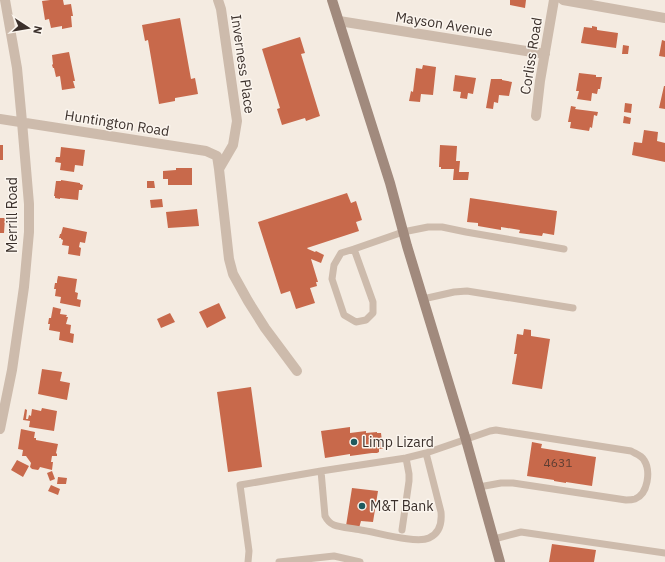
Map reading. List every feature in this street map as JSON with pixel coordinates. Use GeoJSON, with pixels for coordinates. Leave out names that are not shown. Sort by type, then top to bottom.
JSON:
{"type":"FeatureCollection","features":[{"type":"Feature","properties":{"kind":"main road"},"geometry":{"type":"LineString","coordinates":[[332,0],[390,184],[466,440],[500,562]]}},
{"type":"Feature","properties":{"kind":"street","name":"Merrill Road"},"geometry":{"type":"LineString","coordinates":[[0,429],[12,370],[24,287],[29,232],[29,204],[22,122],[6,0]]}},
{"type":"Feature","properties":{"kind":"street","name":"Inverness Place"},"geometry":{"type":"LineString","coordinates":[[218,0],[221,9],[237,121],[233,145],[219,169]]}},
{"type":"Feature","properties":{"kind":"street","name":"Corliss Road"},"geometry":{"type":"LineString","coordinates":[[536,116],[554,0]]}},
{"type":"Feature","properties":{"kind":"street"},"geometry":{"type":"LineString","coordinates":[[563,0],[665,18]]}},
{"type":"Feature","properties":{"kind":"street","name":"Mayson Avenue"},"geometry":{"type":"LineString","coordinates":[[338,21],[545,54]]}},
{"type":"Feature","properties":{"kind":"street","name":"Huntington Road"},"geometry":{"type":"LineString","coordinates":[[0,119],[206,151],[216,156],[219,169]]}},
{"type":"Feature","properties":{"kind":"street"},"geometry":{"type":"LineString","coordinates":[[219,169],[229,259],[233,274],[265,328],[297,371]]}},
{"type":"Feature","properties":{"kind":"lane"},"geometry":{"type":"LineString","coordinates":[[354,248],[373,302],[372,313],[366,320],[356,322],[344,315],[332,279],[334,265],[340,253],[354,248],[403,232],[428,227],[442,227],[564,249]]}},
{"type":"Feature","properties":{"kind":"lane"},"geometry":{"type":"LineString","coordinates":[[423,299],[454,292],[467,291],[573,308]]}},
{"type":"Feature","properties":{"kind":"lane"},"geometry":{"type":"LineString","coordinates":[[248,562],[249,551],[240,485],[406,458],[496,430],[631,451],[639,455],[644,460],[647,468],[645,489],[641,495],[635,499],[626,500],[513,483],[501,483],[479,487]]}},
{"type":"Feature","properties":{"kind":"lane"},"geometry":{"type":"LineString","coordinates":[[321,471],[325,516],[329,522],[334,525],[382,535],[418,540],[427,539],[435,535],[440,527],[441,512],[426,453]]}},
{"type":"Feature","properties":{"kind":"lane"},"geometry":{"type":"LineString","coordinates":[[402,530],[409,482],[406,458]]}},
{"type":"Feature","properties":{"kind":"lane"},"geometry":{"type":"LineString","coordinates":[[494,539],[521,532],[665,553]]}},
{"type":"Feature","properties":{"kind":"lane"},"geometry":{"type":"LineString","coordinates":[[279,562],[334,556],[360,562]]}},
{"type":"Feature","properties":{"kind":"building"},"geometry":{"type":"Polygon","coordinates":[[[63,0],[64,5],[71,4],[73,16],[71,16],[72,27],[62,29],[62,26],[51,28],[49,19],[45,20],[42,1],[63,0]]]}},
{"type":"Feature","properties":{"kind":"building"},"geometry":{"type":"Polygon","coordinates":[[[510,0],[526,0],[525,8],[510,5],[510,0]]]}},
{"type":"Feature","properties":{"kind":"building"},"geometry":{"type":"Polygon","coordinates":[[[180,18],[191,79],[195,78],[198,94],[175,98],[175,101],[159,104],[148,40],[145,41],[142,25],[180,18]]]}},
{"type":"Feature","properties":{"kind":"building"},"geometry":{"type":"Polygon","coordinates":[[[592,26],[597,27],[597,30],[618,33],[616,48],[581,43],[584,27],[592,28],[592,26]]]}},
{"type":"Feature","properties":{"kind":"building"},"geometry":{"type":"Polygon","coordinates":[[[300,37],[305,53],[301,54],[320,116],[306,121],[305,118],[282,125],[277,109],[280,108],[262,49],[300,37]]]}},
{"type":"Feature","properties":{"kind":"building"},"geometry":{"type":"Polygon","coordinates":[[[662,40],[665,41],[665,57],[659,56],[662,40]]]}},
{"type":"Feature","properties":{"kind":"building"},"geometry":{"type":"Polygon","coordinates":[[[623,45],[629,46],[628,54],[622,54],[623,45]]]}},
{"type":"Feature","properties":{"kind":"building"},"geometry":{"type":"Polygon","coordinates":[[[69,52],[75,88],[62,90],[60,76],[56,77],[52,65],[52,55],[69,52]]]}},
{"type":"Feature","properties":{"kind":"building"},"geometry":{"type":"Polygon","coordinates":[[[423,65],[436,67],[433,95],[421,94],[420,102],[409,101],[411,91],[413,92],[416,68],[422,69],[423,65]]]}},
{"type":"Feature","properties":{"kind":"building"},"geometry":{"type":"Polygon","coordinates":[[[579,73],[602,77],[600,89],[598,89],[597,94],[592,93],[591,101],[577,99],[579,91],[576,91],[579,73]]]}},
{"type":"Feature","properties":{"kind":"building"},"geometry":{"type":"Polygon","coordinates":[[[455,75],[476,78],[473,94],[468,93],[467,99],[460,98],[461,92],[453,91],[455,75]]]}},
{"type":"Feature","properties":{"kind":"building"},"geometry":{"type":"Polygon","coordinates":[[[491,79],[502,79],[512,82],[509,96],[499,95],[498,103],[494,102],[493,109],[486,108],[491,79]]]}},
{"type":"Feature","properties":{"kind":"building"},"geometry":{"type":"Polygon","coordinates":[[[665,86],[665,109],[659,108],[665,86]]]}},
{"type":"Feature","properties":{"kind":"building"},"geometry":{"type":"Polygon","coordinates":[[[625,103],[632,104],[631,113],[624,112],[625,103]]]}},
{"type":"Feature","properties":{"kind":"building"},"geometry":{"type":"Polygon","coordinates":[[[571,106],[576,107],[575,109],[598,112],[597,116],[594,115],[592,128],[590,127],[589,131],[570,128],[571,122],[568,122],[571,106]]]}},
{"type":"Feature","properties":{"kind":"building"},"geometry":{"type":"Polygon","coordinates":[[[624,116],[631,118],[630,124],[623,123],[624,116]]]}},
{"type":"Feature","properties":{"kind":"building"},"geometry":{"type":"Polygon","coordinates":[[[644,130],[658,132],[657,141],[665,143],[665,162],[632,155],[634,142],[642,143],[644,130]]]}},
{"type":"Feature","properties":{"kind":"building"},"geometry":{"type":"Polygon","coordinates":[[[0,145],[3,145],[3,160],[0,160],[0,145]]]}},
{"type":"Feature","properties":{"kind":"building"},"geometry":{"type":"Polygon","coordinates":[[[440,145],[457,146],[456,161],[460,161],[459,172],[469,172],[468,180],[453,180],[454,169],[441,169],[441,167],[439,167],[440,145]]]}},
{"type":"Feature","properties":{"kind":"building"},"geometry":{"type":"Polygon","coordinates":[[[61,147],[85,150],[83,166],[75,165],[74,172],[60,170],[61,163],[55,162],[56,157],[60,157],[61,147]]]}},
{"type":"Feature","properties":{"kind":"building"},"geometry":{"type":"Polygon","coordinates":[[[176,168],[192,168],[192,185],[168,185],[168,179],[163,179],[163,171],[176,170],[176,168]]]}},
{"type":"Feature","properties":{"kind":"building"},"geometry":{"type":"Polygon","coordinates":[[[61,180],[80,183],[83,185],[82,190],[79,190],[78,200],[55,198],[56,181],[61,180]]]}},
{"type":"Feature","properties":{"kind":"building"},"geometry":{"type":"Polygon","coordinates":[[[147,181],[154,181],[155,188],[147,188],[147,181]]]}},
{"type":"Feature","properties":{"kind":"building"},"geometry":{"type":"Polygon","coordinates":[[[347,193],[351,203],[356,201],[362,220],[356,222],[359,231],[307,248],[324,255],[321,263],[311,259],[318,282],[316,282],[317,286],[310,288],[315,303],[296,309],[290,291],[281,294],[258,222],[347,193]]]}},
{"type":"Feature","properties":{"kind":"building"},"geometry":{"type":"Polygon","coordinates":[[[470,198],[557,211],[554,235],[543,233],[542,236],[519,233],[520,230],[501,227],[501,230],[478,226],[478,223],[467,222],[470,198]]]}},
{"type":"Feature","properties":{"kind":"building"},"geometry":{"type":"Polygon","coordinates":[[[162,199],[163,207],[151,208],[150,200],[162,199]]]}},
{"type":"Feature","properties":{"kind":"building"},"geometry":{"type":"Polygon","coordinates":[[[197,209],[199,226],[168,228],[166,212],[197,209]]]}},
{"type":"Feature","properties":{"kind":"building"},"geometry":{"type":"Polygon","coordinates":[[[0,218],[5,218],[4,233],[0,233],[0,218]]]}},
{"type":"Feature","properties":{"kind":"building"},"geometry":{"type":"Polygon","coordinates":[[[63,227],[87,232],[85,243],[80,242],[80,256],[68,254],[69,246],[62,245],[63,240],[59,238],[63,227]]]}},
{"type":"Feature","properties":{"kind":"building"},"geometry":{"type":"Polygon","coordinates":[[[58,276],[77,279],[75,292],[78,293],[77,299],[81,300],[80,307],[60,303],[61,297],[55,296],[56,289],[54,289],[58,276]]]}},
{"type":"Feature","properties":{"kind":"building"},"geometry":{"type":"Polygon","coordinates":[[[219,303],[226,318],[207,328],[199,312],[219,303]]]}},
{"type":"Feature","properties":{"kind":"building"},"geometry":{"type":"Polygon","coordinates":[[[53,307],[61,309],[60,314],[67,315],[66,317],[68,317],[66,324],[71,325],[70,333],[74,334],[73,343],[59,340],[60,332],[49,330],[49,318],[51,318],[53,307]]]}},
{"type":"Feature","properties":{"kind":"building"},"geometry":{"type":"Polygon","coordinates":[[[170,313],[175,322],[161,328],[157,319],[170,313]]]}},
{"type":"Feature","properties":{"kind":"building"},"geometry":{"type":"Polygon","coordinates":[[[524,329],[531,330],[531,336],[550,339],[542,389],[512,384],[517,354],[514,354],[517,334],[523,335],[524,329]]]}},
{"type":"Feature","properties":{"kind":"building"},"geometry":{"type":"Polygon","coordinates":[[[42,369],[62,372],[60,381],[70,383],[67,400],[38,394],[42,369]]]}},
{"type":"Feature","properties":{"kind":"building"},"geometry":{"type":"Polygon","coordinates":[[[251,387],[262,467],[228,472],[217,392],[251,387]]]}},
{"type":"Feature","properties":{"kind":"building"},"geometry":{"type":"Polygon","coordinates":[[[42,408],[57,411],[54,431],[29,427],[30,421],[23,420],[25,409],[27,410],[26,419],[28,419],[29,415],[31,416],[32,409],[41,411],[42,408]]]}},
{"type":"Feature","properties":{"kind":"building"},"geometry":{"type":"Polygon","coordinates":[[[350,427],[350,433],[366,431],[366,433],[381,433],[383,449],[379,449],[379,452],[377,453],[350,456],[350,454],[325,458],[321,431],[350,427]]]}},
{"type":"Feature","properties":{"kind":"building"},"geometry":{"type":"Polygon","coordinates":[[[21,429],[35,432],[34,438],[36,438],[36,440],[58,444],[56,453],[57,456],[52,456],[52,470],[40,467],[38,470],[30,467],[31,463],[26,456],[22,456],[23,450],[18,449],[21,429]]]}},
{"type":"Feature","properties":{"kind":"building"},"geometry":{"type":"Polygon","coordinates":[[[532,442],[542,444],[541,448],[596,457],[592,486],[527,476],[532,442]]]}},
{"type":"Feature","properties":{"kind":"building"},"geometry":{"type":"Polygon","coordinates":[[[17,460],[29,466],[23,477],[11,470],[17,460]]]}},
{"type":"Feature","properties":{"kind":"building"},"geometry":{"type":"Polygon","coordinates":[[[52,471],[55,479],[50,481],[47,473],[52,471]]]}},
{"type":"Feature","properties":{"kind":"building"},"geometry":{"type":"Polygon","coordinates":[[[58,477],[67,478],[66,484],[57,484],[58,477]]]}},
{"type":"Feature","properties":{"kind":"building"},"geometry":{"type":"Polygon","coordinates":[[[51,485],[60,489],[58,495],[48,491],[51,485]]]}},
{"type":"Feature","properties":{"kind":"building","name":"M&T Bank"},"geometry":{"type":"Polygon","coordinates":[[[352,488],[378,491],[373,522],[361,521],[359,528],[346,526],[352,488]]]}},
{"type":"Feature","properties":{"kind":"building"},"geometry":{"type":"Polygon","coordinates":[[[552,544],[596,550],[594,562],[549,562],[552,544]]]}},
{"type":"Feature","properties":{"kind":"place","name":"Limp Lizard"},"geometry":{"type":"Point","coordinates":[354,442]}},
{"type":"Feature","properties":{"kind":"place","name":"M&T Bank"},"geometry":{"type":"Point","coordinates":[362,506]}}]}
